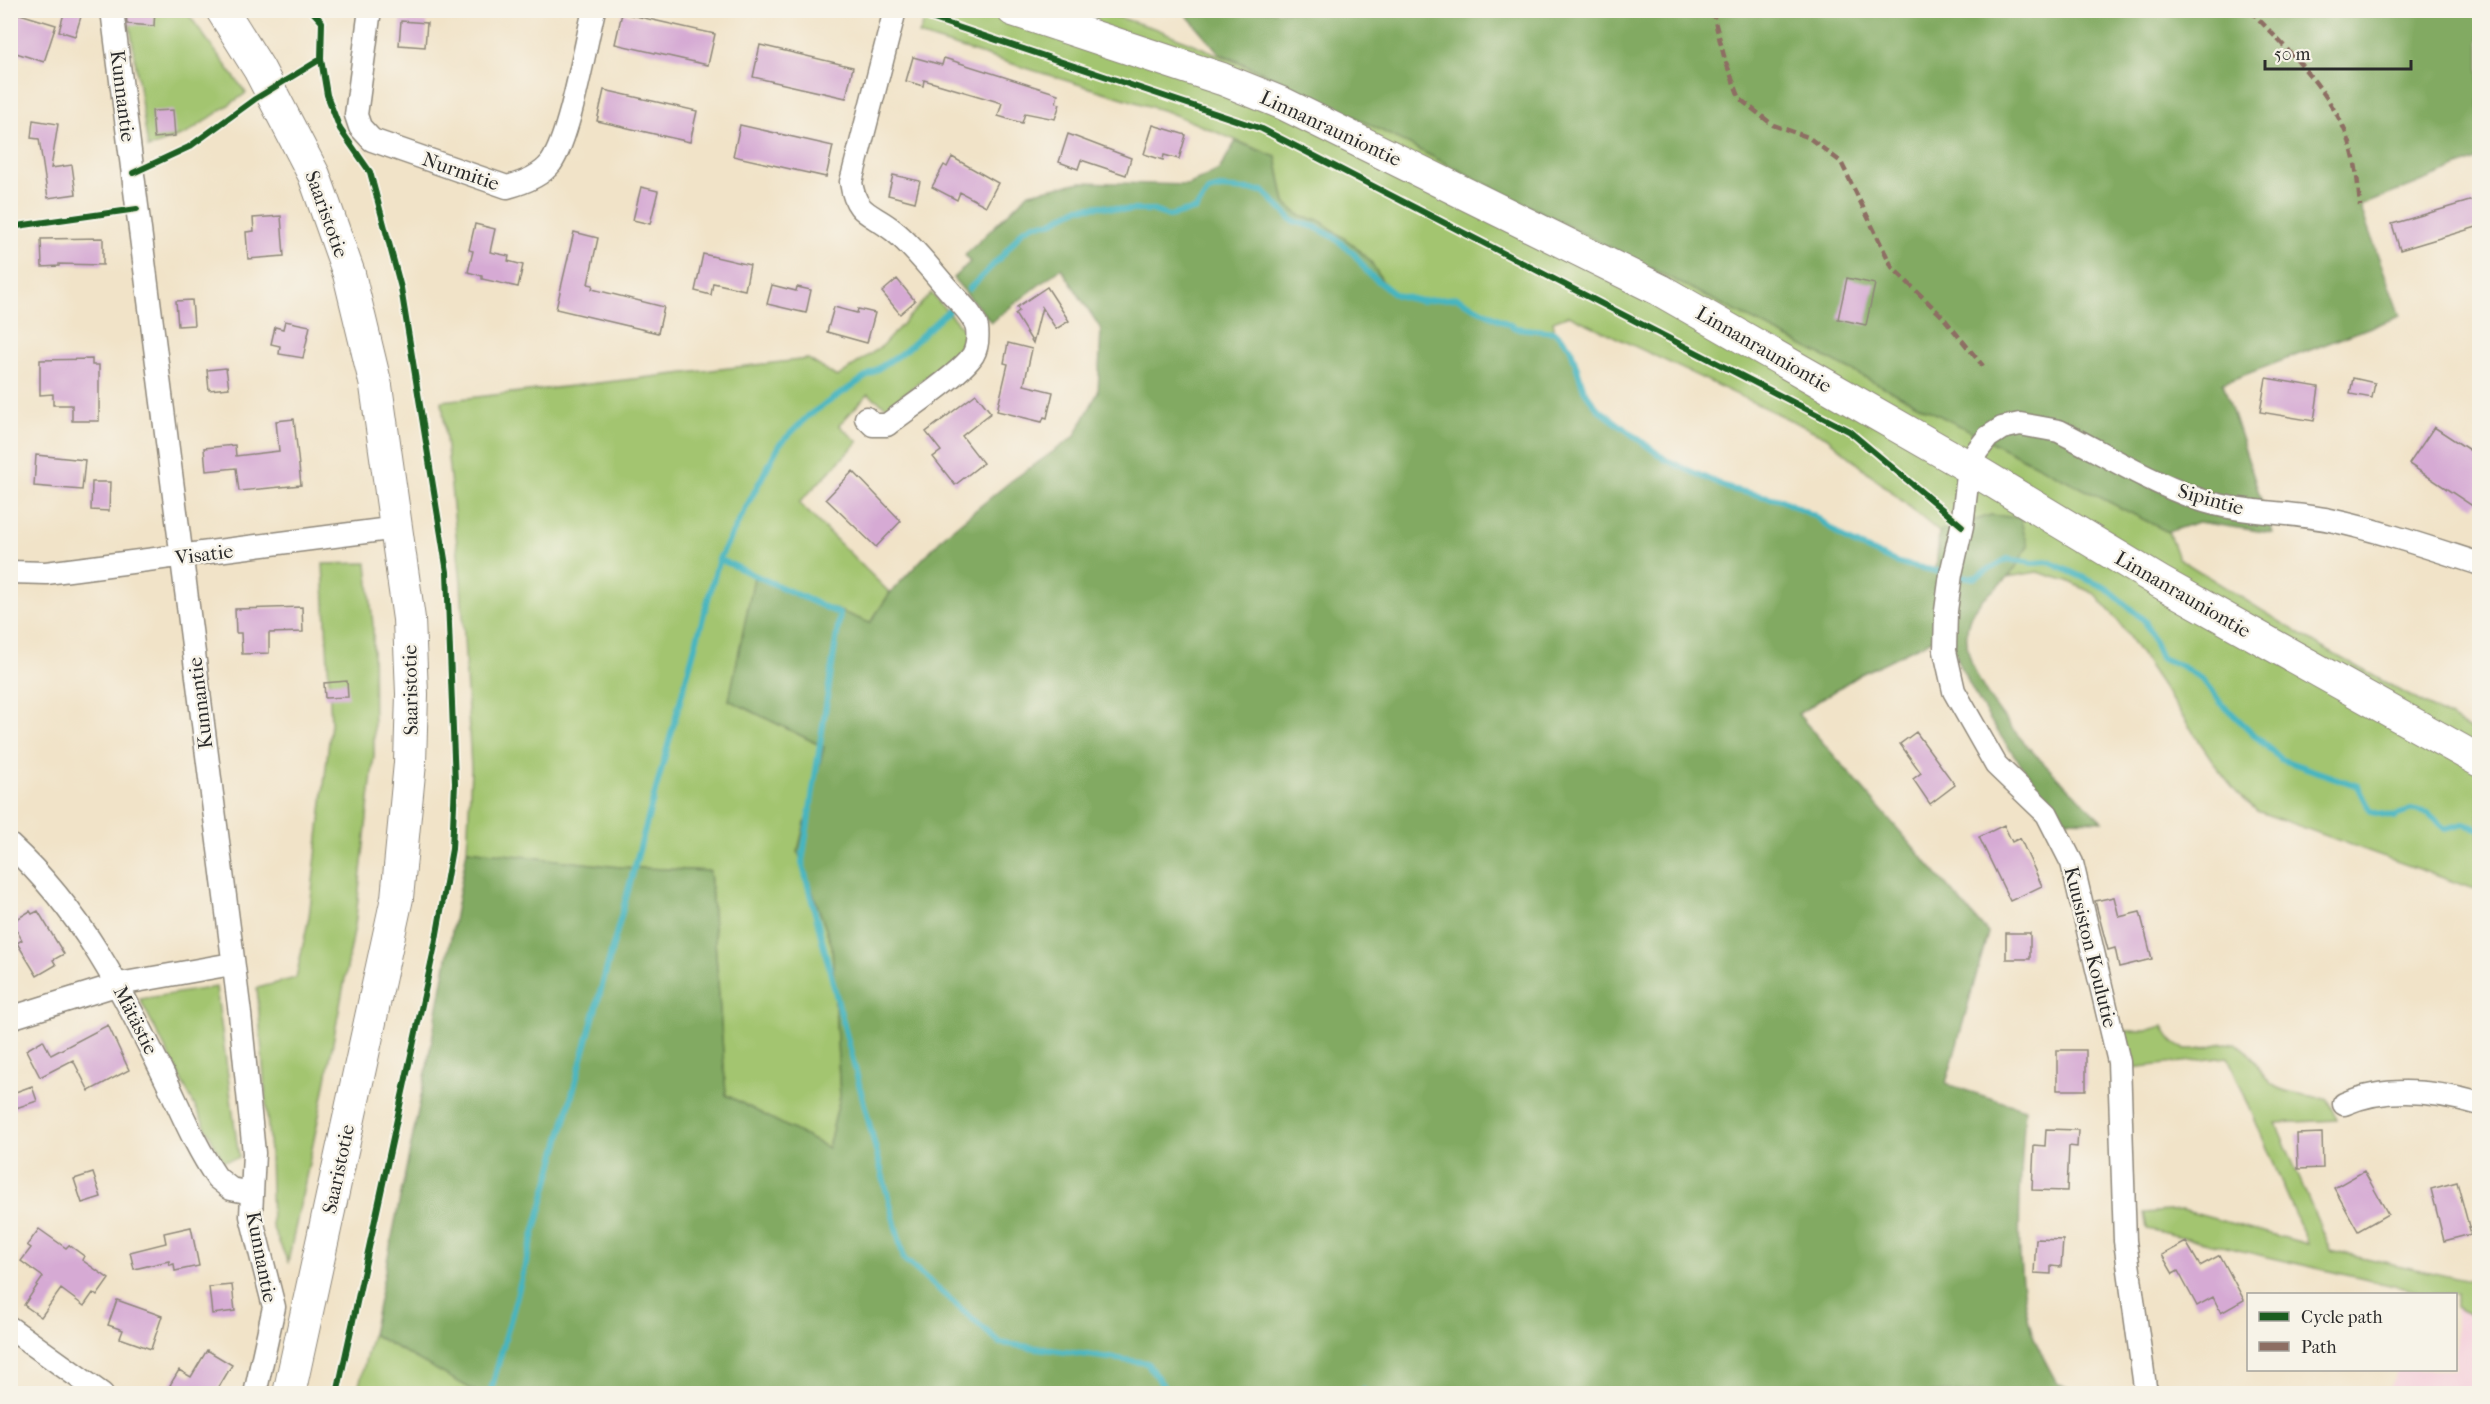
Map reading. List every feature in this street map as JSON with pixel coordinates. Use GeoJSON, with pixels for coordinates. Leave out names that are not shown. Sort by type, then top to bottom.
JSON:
{"type":"FeatureCollection","features":[{"type":"Feature","properties":{"kind":"street","name":"Kunnantie"},"geometry":{"type":"LineString","coordinates":[[112,10],[182,557],[254,1154],[251,1216],[274,1306],[255,1394]]}},
{"type":"Feature","properties":{"kind":"street","name":"Saaristotie"},"geometry":{"type":"LineString","coordinates":[[222,10],[259,69],[299,144],[335,228],[376,386],[409,619],[412,694],[405,832],[397,898],[289,1394]]}},
{"type":"Feature","properties":{"kind":"street","name":"Nurmitie"},"geometry":{"type":"LineString","coordinates":[[369,17],[356,115],[360,127],[372,140],[507,188],[535,176],[551,163],[562,140],[594,10]]}},
{"type":"Feature","properties":{"kind":"street"},"geometry":{"type":"LineString","coordinates":[[866,418],[873,425],[887,424],[962,366],[973,354],[978,340],[976,326],[968,313],[908,244],[886,224],[859,208],[853,196],[851,182],[895,10]]}},
{"type":"Feature","properties":{"kind":"street","name":"Linnanrauniontie"},"geometry":{"type":"LineString","coordinates":[[1013,10],[1222,79],[1284,104],[1660,290],[1969,466],[2160,582],[2480,761]]}},
{"type":"Feature","properties":{"kind":"street","name":"Sipintie"},"geometry":{"type":"LineString","coordinates":[[1969,466],[1988,437],[2002,428],[2020,424],[2040,426],[2059,431],[2196,499],[2256,511],[2330,520],[2379,532],[2480,564]]}},
{"type":"Feature","properties":{"kind":"street","name":"Kuusiston Koulutie"},"geometry":{"type":"LineString","coordinates":[[1969,466],[1962,526],[1946,611],[1945,651],[1954,691],[1996,765],[2047,814],[2072,863],[2119,1062],[2125,1241],[2145,1387],[2148,1394]]}},
{"type":"Feature","properties":{"kind":"street","name":"Visatie"},"geometry":{"type":"LineString","coordinates":[[10,572],[46,573],[397,528]]}},
{"type":"Feature","properties":{"kind":"street","name":"Mätästie"},"geometry":{"type":"LineString","coordinates":[[10,845],[67,905],[118,984],[207,1164],[217,1178],[231,1189],[252,1193]]}},
{"type":"Feature","properties":{"kind":"street"},"geometry":{"type":"LineString","coordinates":[[10,1018],[118,984],[232,964]]}},
{"type":"Feature","properties":{"kind":"street"},"geometry":{"type":"LineString","coordinates":[[2344,1104],[2366,1094],[2412,1092],[2455,1097],[2480,1104]]}},
{"type":"Feature","properties":{"kind":"street"},"geometry":{"type":"LineString","coordinates":[[10,1328],[102,1394]]}},
{"type":"Feature","properties":{"kind":"shaded area"},"geometry":{"type":"Polygon","coordinates":[[[2457,1308],[2479,1321],[2479,1393],[2386,1393],[2397,1371],[2457,1371],[2457,1308]]]}},
{"type":"Feature","properties":{"kind":"green space"},"geometry":{"type":"Polygon","coordinates":[[[128,11],[186,11],[246,93],[186,134],[148,148],[128,11]]]}},
{"type":"Feature","properties":{"kind":"green space"},"geometry":{"type":"Polygon","coordinates":[[[928,11],[1098,11],[1157,29],[1298,88],[2168,532],[2178,558],[2321,647],[2479,734],[2479,891],[2257,811],[2236,792],[2220,772],[2119,622],[2095,594],[2068,581],[2037,572],[2008,577],[2028,546],[1991,515],[1939,532],[1826,437],[1569,315],[1553,321],[1555,332],[1516,328],[1457,298],[1421,301],[1396,295],[1382,282],[1371,262],[1352,244],[1319,220],[1302,217],[1285,203],[1276,157],[1168,112],[919,35],[928,11]]]}},
{"type":"Feature","properties":{"kind":"green space"},"geometry":{"type":"Polygon","coordinates":[[[1183,11],[2479,11],[2479,159],[2360,206],[2400,316],[2223,383],[2272,533],[2198,522],[2168,532],[1298,88],[1219,53],[1183,11]]]}},
{"type":"Feature","properties":{"kind":"green space"},"geometry":{"type":"Polygon","coordinates":[[[1236,141],[1276,157],[1285,203],[1302,217],[1319,220],[1352,244],[1371,262],[1383,282],[1396,295],[1421,301],[1457,298],[1516,328],[1555,332],[1570,347],[1584,390],[1597,408],[1667,460],[1730,489],[1781,500],[1815,516],[1846,540],[1898,563],[1936,571],[1939,532],[1991,515],[2020,518],[2028,546],[2012,573],[1976,606],[1969,620],[1967,646],[1976,673],[1992,701],[2013,729],[2103,821],[2063,820],[1987,715],[1952,645],[1933,639],[1859,675],[1798,714],[1988,933],[1946,1084],[2025,1109],[2019,1220],[2021,1277],[2025,1304],[2033,1336],[2057,1383],[2080,1393],[480,1394],[372,1334],[426,1072],[467,850],[619,867],[710,871],[726,1095],[828,1148],[840,1097],[832,946],[798,851],[824,747],[729,700],[754,577],[870,623],[890,593],[946,534],[1011,481],[1074,437],[1098,392],[1101,329],[1061,268],[991,322],[953,278],[970,262],[965,255],[1029,193],[1081,182],[1188,185],[1219,170],[1236,141]]]}},
{"type":"Feature","properties":{"kind":"green space"},"geometry":{"type":"Polygon","coordinates":[[[931,293],[964,330],[960,351],[887,407],[868,394],[839,425],[858,442],[799,503],[890,593],[870,623],[729,700],[824,747],[798,851],[832,946],[840,1097],[828,1148],[726,1095],[710,871],[619,867],[467,850],[471,769],[461,582],[442,401],[808,359],[837,377],[882,346],[931,293]]]}},
{"type":"Feature","properties":{"kind":"green space"},"geometry":{"type":"Polygon","coordinates":[[[367,563],[373,625],[374,755],[355,926],[320,1111],[288,1262],[272,1226],[270,1154],[257,988],[296,978],[309,917],[331,723],[323,564],[367,563]]]}},
{"type":"Feature","properties":{"kind":"green space"},"geometry":{"type":"Polygon","coordinates":[[[216,987],[239,1158],[223,1161],[140,999],[216,987]]]}},
{"type":"Feature","properties":{"kind":"green space"},"geometry":{"type":"Polygon","coordinates":[[[2163,1026],[2171,1039],[2180,1047],[2189,1049],[2228,1043],[2238,1045],[2249,1053],[2267,1079],[2278,1088],[2296,1094],[2328,1099],[2337,1120],[2276,1123],[2330,1250],[2479,1283],[2479,1321],[2457,1308],[2457,1293],[2425,1293],[2147,1229],[2144,1213],[2182,1210],[2308,1244],[2228,1057],[2123,1069],[2118,1031],[2146,1031],[2163,1026]]]}},
{"type":"Feature","properties":{"kind":"green space"},"geometry":{"type":"Polygon","coordinates":[[[372,1334],[480,1393],[357,1393],[372,1334]]]}},
{"type":"Feature","properties":{"kind":"building"},"geometry":{"type":"Polygon","coordinates":[[[65,10],[83,10],[75,36],[59,31],[65,10]]]}},
{"type":"Feature","properties":{"kind":"building"},"geometry":{"type":"Polygon","coordinates":[[[126,10],[155,10],[154,26],[127,24],[126,10]]]}},
{"type":"Feature","properties":{"kind":"building"},"geometry":{"type":"Polygon","coordinates":[[[10,11],[56,25],[44,62],[10,51],[10,11]]]}},
{"type":"Feature","properties":{"kind":"building"},"geometry":{"type":"Polygon","coordinates":[[[622,13],[715,34],[708,65],[615,44],[622,13]]]}},
{"type":"Feature","properties":{"kind":"building"},"geometry":{"type":"Polygon","coordinates":[[[401,21],[427,23],[425,47],[399,45],[401,21]]]}},
{"type":"Feature","properties":{"kind":"building"},"geometry":{"type":"Polygon","coordinates":[[[760,45],[853,67],[846,98],[753,77],[760,45]]]}},
{"type":"Feature","properties":{"kind":"building"},"geometry":{"type":"Polygon","coordinates":[[[913,57],[942,65],[944,58],[1058,94],[1056,103],[1060,104],[1055,119],[1025,113],[1022,123],[998,116],[1002,103],[924,80],[923,86],[906,81],[913,57]]]}},
{"type":"Feature","properties":{"kind":"building"},"geometry":{"type":"Polygon","coordinates":[[[604,90],[697,111],[690,142],[597,121],[604,90]]]}},
{"type":"Feature","properties":{"kind":"building"},"geometry":{"type":"Polygon","coordinates":[[[173,110],[175,136],[154,138],[152,111],[173,110]]]}},
{"type":"Feature","properties":{"kind":"building"},"geometry":{"type":"Polygon","coordinates":[[[33,120],[58,124],[51,168],[72,165],[76,194],[48,198],[39,139],[31,138],[33,120]]]}},
{"type":"Feature","properties":{"kind":"building"},"geometry":{"type":"Polygon","coordinates":[[[740,125],[833,146],[826,177],[733,156],[740,125]]]}},
{"type":"Feature","properties":{"kind":"building"},"geometry":{"type":"Polygon","coordinates":[[[1153,125],[1186,135],[1179,159],[1164,155],[1163,160],[1144,154],[1153,125]]]}},
{"type":"Feature","properties":{"kind":"building"},"geometry":{"type":"Polygon","coordinates":[[[1068,134],[1131,158],[1126,175],[1081,160],[1078,169],[1059,162],[1068,134]]]}},
{"type":"Feature","properties":{"kind":"building"},"geometry":{"type":"Polygon","coordinates":[[[952,157],[998,183],[986,206],[960,192],[957,200],[932,187],[944,165],[947,167],[952,157]]]}},
{"type":"Feature","properties":{"kind":"building"},"geometry":{"type":"Polygon","coordinates":[[[893,175],[920,181],[915,202],[888,195],[893,175]]]}},
{"type":"Feature","properties":{"kind":"building"},"geometry":{"type":"Polygon","coordinates":[[[641,187],[658,191],[650,224],[633,220],[641,187]]]}},
{"type":"Feature","properties":{"kind":"building"},"geometry":{"type":"Polygon","coordinates":[[[2473,200],[2480,226],[2400,250],[2392,224],[2473,200]]]}},
{"type":"Feature","properties":{"kind":"building"},"geometry":{"type":"Polygon","coordinates":[[[281,216],[284,256],[248,259],[246,232],[254,231],[253,218],[281,216]]]}},
{"type":"Feature","properties":{"kind":"building"},"geometry":{"type":"Polygon","coordinates":[[[475,224],[495,229],[490,252],[509,256],[508,261],[523,265],[518,287],[482,279],[482,276],[468,272],[473,251],[469,250],[475,224]]]}},
{"type":"Feature","properties":{"kind":"building"},"geometry":{"type":"Polygon","coordinates":[[[574,232],[598,238],[588,284],[593,285],[592,289],[664,307],[658,333],[556,309],[574,232]]]}},
{"type":"Feature","properties":{"kind":"building"},"geometry":{"type":"Polygon","coordinates":[[[103,238],[103,265],[59,264],[59,266],[42,267],[41,239],[103,238]]]}},
{"type":"Feature","properties":{"kind":"building"},"geometry":{"type":"Polygon","coordinates":[[[703,254],[750,265],[745,290],[713,283],[711,295],[695,291],[703,254]]]}},
{"type":"Feature","properties":{"kind":"building"},"geometry":{"type":"Polygon","coordinates":[[[1847,278],[1875,284],[1866,325],[1838,319],[1847,278]]]}},
{"type":"Feature","properties":{"kind":"building"},"geometry":{"type":"Polygon","coordinates":[[[897,279],[915,301],[900,314],[882,292],[897,279]]]}},
{"type":"Feature","properties":{"kind":"building"},"geometry":{"type":"Polygon","coordinates":[[[772,285],[796,291],[797,287],[811,290],[806,313],[767,304],[772,285]]]}},
{"type":"Feature","properties":{"kind":"building"},"geometry":{"type":"Polygon","coordinates":[[[1047,287],[1069,321],[1056,329],[1042,307],[1033,343],[1015,314],[1019,311],[1017,307],[1047,287]]]}},
{"type":"Feature","properties":{"kind":"building"},"geometry":{"type":"Polygon","coordinates":[[[192,300],[194,325],[178,326],[176,301],[192,300]]]}},
{"type":"Feature","properties":{"kind":"building"},"geometry":{"type":"Polygon","coordinates":[[[834,307],[857,313],[858,309],[875,313],[867,343],[827,332],[834,307]]]}},
{"type":"Feature","properties":{"kind":"building"},"geometry":{"type":"Polygon","coordinates":[[[285,321],[310,326],[303,358],[279,354],[280,346],[271,344],[275,327],[283,329],[285,321]]]}},
{"type":"Feature","properties":{"kind":"building"},"geometry":{"type":"Polygon","coordinates":[[[1008,343],[1032,349],[1024,385],[1053,392],[1047,418],[1044,417],[1042,422],[997,411],[1008,364],[1004,363],[1008,343]]]}},
{"type":"Feature","properties":{"kind":"building"},"geometry":{"type":"Polygon","coordinates":[[[92,359],[92,365],[99,365],[99,421],[72,421],[72,405],[53,405],[53,394],[40,395],[40,360],[92,359]]]}},
{"type":"Feature","properties":{"kind":"building"},"geometry":{"type":"Polygon","coordinates":[[[226,368],[229,388],[209,390],[207,370],[226,368]]]}},
{"type":"Feature","properties":{"kind":"building"},"geometry":{"type":"Polygon","coordinates":[[[2266,378],[2319,387],[2314,421],[2260,412],[2266,378]]]}},
{"type":"Feature","properties":{"kind":"building"},"geometry":{"type":"Polygon","coordinates":[[[2353,378],[2375,383],[2372,398],[2350,394],[2353,378]]]}},
{"type":"Feature","properties":{"kind":"building"},"geometry":{"type":"Polygon","coordinates":[[[976,394],[991,413],[962,436],[983,463],[955,485],[933,457],[941,451],[926,432],[976,394]]]}},
{"type":"Feature","properties":{"kind":"building"},"geometry":{"type":"Polygon","coordinates":[[[294,419],[301,485],[239,491],[236,468],[206,471],[204,448],[235,445],[236,456],[279,451],[276,421],[294,419]]]}},
{"type":"Feature","properties":{"kind":"building"},"geometry":{"type":"Polygon","coordinates":[[[2434,427],[2480,457],[2480,499],[2474,507],[2409,464],[2434,427]]]}},
{"type":"Feature","properties":{"kind":"building"},"geometry":{"type":"Polygon","coordinates":[[[36,455],[85,460],[82,490],[34,486],[36,455]]]}},
{"type":"Feature","properties":{"kind":"building"},"geometry":{"type":"Polygon","coordinates":[[[853,471],[901,521],[876,547],[826,499],[853,471]]]}},
{"type":"Feature","properties":{"kind":"building"},"geometry":{"type":"Polygon","coordinates":[[[92,482],[110,482],[109,511],[91,510],[92,482]]]}},
{"type":"Feature","properties":{"kind":"building"},"geometry":{"type":"Polygon","coordinates":[[[302,607],[303,632],[269,633],[269,653],[242,654],[241,633],[236,633],[235,609],[302,607]]]}},
{"type":"Feature","properties":{"kind":"building"},"geometry":{"type":"Polygon","coordinates":[[[347,681],[348,697],[325,698],[324,683],[347,681]]]}},
{"type":"Feature","properties":{"kind":"building"},"geometry":{"type":"Polygon","coordinates":[[[1916,732],[1955,785],[1930,804],[1913,779],[1921,773],[1900,744],[1916,732]]]}},
{"type":"Feature","properties":{"kind":"building"},"geometry":{"type":"Polygon","coordinates":[[[2004,825],[2012,842],[2020,838],[2042,886],[2010,901],[1979,837],[2004,825]]]}},
{"type":"Feature","properties":{"kind":"building"},"geometry":{"type":"Polygon","coordinates":[[[2114,897],[2119,917],[2140,912],[2152,959],[2119,967],[2115,948],[2108,950],[2095,901],[2114,897]]]}},
{"type":"Feature","properties":{"kind":"building"},"geometry":{"type":"Polygon","coordinates":[[[30,911],[32,914],[38,911],[64,954],[53,960],[56,965],[37,976],[17,943],[22,940],[12,922],[30,911]]]}},
{"type":"Feature","properties":{"kind":"building"},"geometry":{"type":"Polygon","coordinates":[[[2006,933],[2030,933],[2030,959],[2006,959],[2006,933]]]}},
{"type":"Feature","properties":{"kind":"building"},"geometry":{"type":"Polygon","coordinates":[[[108,1025],[129,1070],[89,1091],[73,1060],[40,1077],[26,1050],[43,1040],[51,1055],[108,1025]]]}},
{"type":"Feature","properties":{"kind":"building"},"geometry":{"type":"Polygon","coordinates":[[[2057,1050],[2086,1050],[2086,1090],[2057,1090],[2057,1050]]]}},
{"type":"Feature","properties":{"kind":"building"},"geometry":{"type":"Polygon","coordinates":[[[32,1086],[37,1101],[10,1110],[10,1094],[32,1086]]]}},
{"type":"Feature","properties":{"kind":"building"},"geometry":{"type":"Polygon","coordinates":[[[2046,1129],[2078,1130],[2077,1147],[2069,1146],[2067,1191],[2032,1190],[2034,1145],[2045,1146],[2046,1129]]]}},
{"type":"Feature","properties":{"kind":"building"},"geometry":{"type":"Polygon","coordinates":[[[2322,1133],[2323,1168],[2298,1169],[2297,1134],[2322,1133]]]}},
{"type":"Feature","properties":{"kind":"building"},"geometry":{"type":"Polygon","coordinates":[[[2364,1171],[2388,1214],[2358,1231],[2334,1188],[2364,1171]]]}},
{"type":"Feature","properties":{"kind":"building"},"geometry":{"type":"Polygon","coordinates":[[[93,1173],[101,1197],[82,1203],[74,1179],[93,1173]]]}},
{"type":"Feature","properties":{"kind":"building"},"geometry":{"type":"Polygon","coordinates":[[[2457,1182],[2471,1234],[2444,1241],[2431,1189],[2457,1182]]]}},
{"type":"Feature","properties":{"kind":"building"},"geometry":{"type":"Polygon","coordinates":[[[191,1227],[199,1266],[175,1271],[174,1264],[170,1265],[169,1261],[134,1269],[130,1252],[166,1243],[164,1233],[191,1227]]]}},
{"type":"Feature","properties":{"kind":"building"},"geometry":{"type":"Polygon","coordinates":[[[39,1229],[66,1248],[69,1245],[84,1256],[82,1260],[109,1279],[97,1296],[93,1293],[84,1306],[61,1289],[41,1317],[24,1305],[43,1277],[21,1261],[31,1248],[27,1245],[39,1229]]]}},
{"type":"Feature","properties":{"kind":"building"},"geometry":{"type":"Polygon","coordinates":[[[2036,1239],[2063,1240],[2061,1267],[2051,1266],[2051,1274],[2034,1273],[2036,1239]]]}},
{"type":"Feature","properties":{"kind":"building"},"geometry":{"type":"Polygon","coordinates":[[[2186,1242],[2200,1266],[2220,1255],[2244,1300],[2221,1313],[2213,1297],[2197,1306],[2178,1271],[2173,1274],[2162,1255],[2186,1242]]]}},
{"type":"Feature","properties":{"kind":"building"},"geometry":{"type":"Polygon","coordinates":[[[232,1285],[235,1311],[212,1314],[209,1287],[232,1285]]]}},
{"type":"Feature","properties":{"kind":"building"},"geometry":{"type":"Polygon","coordinates":[[[117,1300],[162,1316],[151,1349],[120,1338],[123,1330],[108,1325],[117,1300]]]}},
{"type":"Feature","properties":{"kind":"building"},"geometry":{"type":"Polygon","coordinates":[[[207,1350],[232,1365],[216,1392],[218,1394],[181,1394],[170,1385],[179,1370],[191,1377],[207,1350]]]}},
{"type":"Feature","properties":{"kind":"waterway"},"geometry":{"type":"LineString","coordinates":[[969,289],[1003,255],[1023,230],[1035,224],[1050,223],[1078,208],[1102,206],[1123,210],[1151,210],[1169,216],[1196,209],[1208,191],[1220,188],[1263,191],[1293,221],[1315,227],[1334,237],[1355,255],[1369,274],[1396,295],[1421,301],[1457,298],[1516,328],[1555,332],[1570,347],[1584,390],[1597,408],[1666,460],[1730,489],[1781,500],[1815,516],[1846,540],[1898,563],[1946,573]]}},
{"type":"Feature","properties":{"kind":"waterway"},"geometry":{"type":"LineString","coordinates":[[490,1394],[719,559],[779,445],[809,415],[906,350],[950,309]]}},
{"type":"Feature","properties":{"kind":"waterway"},"geometry":{"type":"LineString","coordinates":[[719,559],[840,614],[802,862],[904,1259],[1000,1343],[1147,1363],[1169,1394]]}},
{"type":"Feature","properties":{"kind":"waterway"},"geometry":{"type":"LineString","coordinates":[[1956,575],[1974,578],[2007,559],[2033,563],[2049,562],[2106,588],[2145,621],[2161,658],[2180,665],[2203,680],[2221,703],[2280,759],[2358,786],[2371,812],[2395,817],[2410,809],[2428,813],[2446,829],[2463,824],[2480,829]]}},
{"type":"Feature","properties":{"kind":"waterway"},"geometry":{"type":"LineString","coordinates":[[1360,1394],[1363,1390],[1367,1394]]}},
{"type":"Feature","properties":{"kind":"marked path"},"geometry":{"type":"LineString","coordinates":[[1712,10],[1725,60],[1740,99],[1773,125],[1808,137],[1841,162],[1892,267],[1942,316],[1983,366]]}},
{"type":"Feature","properties":{"kind":"marked path"},"geometry":{"type":"LineString","coordinates":[[2250,10],[2318,85],[2340,119],[2353,154],[2360,206]]}},
{"type":"Feature","properties":{"kind":"cycle path"},"geometry":{"type":"LineString","coordinates":[[311,10],[322,22],[321,59],[327,95],[340,129],[370,172],[401,288],[447,572],[455,783],[452,849],[435,945],[337,1394]]}},
{"type":"Feature","properties":{"kind":"cycle path"},"geometry":{"type":"LineString","coordinates":[[907,10],[1262,129],[1849,431],[1962,526]]}},
{"type":"Feature","properties":{"kind":"cycle path"},"geometry":{"type":"LineString","coordinates":[[133,173],[189,147],[255,99],[321,59]]}},
{"type":"Feature","properties":{"kind":"cycle path"},"geometry":{"type":"LineString","coordinates":[[10,227],[137,209]]}}]}
